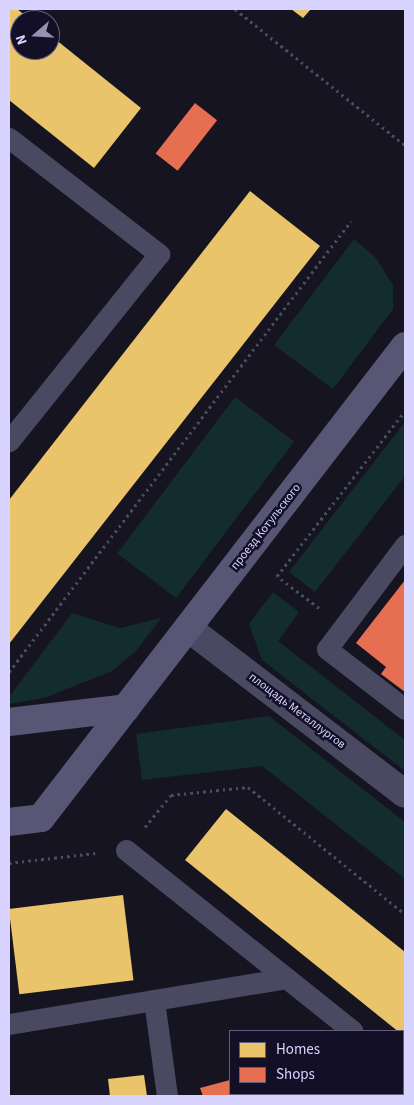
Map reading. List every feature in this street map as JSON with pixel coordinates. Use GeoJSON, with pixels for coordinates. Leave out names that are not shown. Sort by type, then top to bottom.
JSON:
{"type":"FeatureCollection","features":[{"type":"Feature","properties":{"kind":"street","name":"проезд Котульского"},"geometry":{"type":"LineString","coordinates":[[9,822],[41,818],[405,346]]}},
{"type":"Feature","properties":{"kind":"street","name":"площадь Металлургов"},"geometry":{"type":"LineString","coordinates":[[188,628],[405,794]]}},
{"type":"Feature","properties":{"kind":"street"},"geometry":{"type":"LineString","coordinates":[[9,722],[126,708]]}},
{"type":"Feature","properties":{"kind":"lane"},"geometry":{"type":"LineString","coordinates":[[9,138],[159,254],[9,441]]}},
{"type":"Feature","properties":{"kind":"lane"},"geometry":{"type":"LineString","coordinates":[[405,545],[327,649],[405,709]]}},
{"type":"Feature","properties":{"kind":"lane"},"geometry":{"type":"LineString","coordinates":[[126,850],[352,1030]]}},
{"type":"Feature","properties":{"kind":"lane"},"geometry":{"type":"LineString","coordinates":[[9,1024],[286,978]]}},
{"type":"Feature","properties":{"kind":"lane"},"geometry":{"type":"LineString","coordinates":[[154,1000],[167,1096]]}},
{"type":"Feature","properties":{"kind":"path"},"geometry":{"type":"LineString","coordinates":[[235,9],[405,145]]}},
{"type":"Feature","properties":{"kind":"path"},"geometry":{"type":"LineString","coordinates":[[9,672],[351,221]]}},
{"type":"Feature","properties":{"kind":"path"},"geometry":{"type":"LineString","coordinates":[[343,627],[277,576],[405,412]]}},
{"type":"Feature","properties":{"kind":"path"},"geometry":{"type":"LineString","coordinates":[[9,862],[126,850],[171,795],[248,787],[405,914]]}},
{"type":"Feature","properties":{"kind":"green space"},"geometry":{"type":"Polygon","coordinates":[[[354,239],[376,258],[393,285],[393,309],[333,389],[274,345],[354,239]]]}},
{"type":"Feature","properties":{"kind":"green space"},"geometry":{"type":"Polygon","coordinates":[[[235,397],[294,442],[176,598],[117,554],[235,397]]]}},
{"type":"Feature","properties":{"kind":"green space"},"geometry":{"type":"Polygon","coordinates":[[[405,422],[405,476],[315,592],[289,572],[405,422]]]}},
{"type":"Feature","properties":{"kind":"green space"},"geometry":{"type":"Polygon","coordinates":[[[273,592],[299,612],[278,641],[405,740],[405,771],[262,660],[249,624],[273,592]]]}},
{"type":"Feature","properties":{"kind":"green space"},"geometry":{"type":"Polygon","coordinates":[[[72,613],[120,628],[161,618],[136,651],[112,671],[44,698],[9,704],[9,697],[72,613]]]}},
{"type":"Feature","properties":{"kind":"green space"},"geometry":{"type":"Polygon","coordinates":[[[269,716],[405,822],[405,879],[262,766],[142,780],[136,734],[269,716]]]}},
{"type":"Feature","properties":{"kind":"building: Homes"},"geometry":{"type":"Polygon","coordinates":[[[9,9],[17,9],[18,10],[10,10],[10,60],[60,60],[60,43],[141,108],[94,168],[9,100],[9,9]]]}},
{"type":"Feature","properties":{"kind":"building: Homes"},"geometry":{"type":"Polygon","coordinates":[[[291,9],[311,9],[303,18],[291,9]]]}},
{"type":"Feature","properties":{"kind":"building: Homes"},"geometry":{"type":"Polygon","coordinates":[[[250,191],[320,246],[9,644],[9,500],[250,191]]]}},
{"type":"Feature","properties":{"kind":"building: Homes"},"geometry":{"type":"Polygon","coordinates":[[[226,809],[405,952],[405,1037],[404,1030],[396,1030],[185,860],[226,809]]]}},
{"type":"Feature","properties":{"kind":"building: Homes"},"geometry":{"type":"Polygon","coordinates":[[[123,895],[133,980],[19,994],[9,909],[123,895]]]}},
{"type":"Feature","properties":{"kind":"building: Homes"},"geometry":{"type":"Polygon","coordinates":[[[144,1075],[147,1096],[110,1096],[108,1079],[144,1075]]]}},
{"type":"Feature","properties":{"kind":"building: Shops"},"geometry":{"type":"Polygon","coordinates":[[[195,103],[217,120],[178,171],[156,153],[195,103]]]}},
{"type":"Feature","properties":{"kind":"building: Shops"},"geometry":{"type":"Polygon","coordinates":[[[405,580],[405,692],[381,674],[386,667],[356,643],[405,580]]]}},
{"type":"Feature","properties":{"kind":"building: Shops"},"geometry":{"type":"Polygon","coordinates":[[[229,1080],[229,1095],[274,1096],[203,1096],[200,1088],[229,1080]]]}}]}
